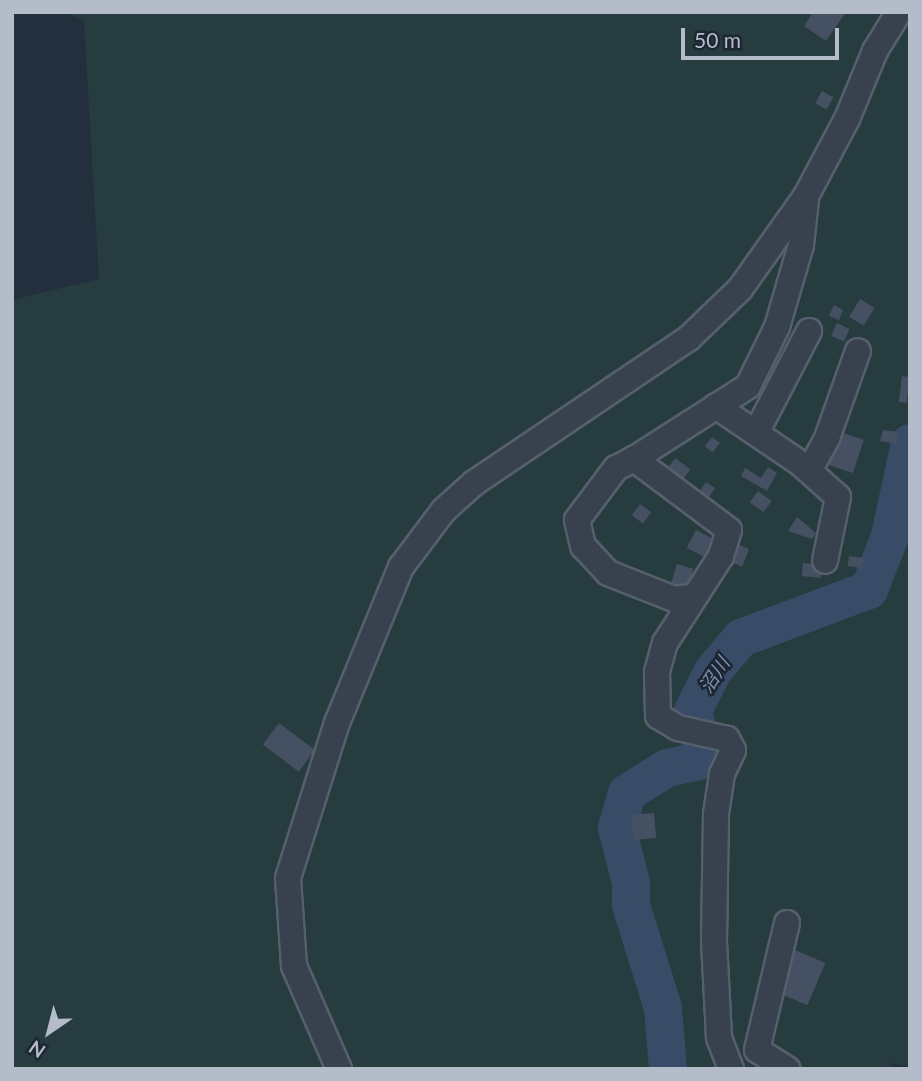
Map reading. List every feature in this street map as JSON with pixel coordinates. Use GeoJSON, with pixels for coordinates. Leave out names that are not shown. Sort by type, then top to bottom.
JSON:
{"type":"FeatureCollection","features":[{"type":"Feature","properties":{"kind":"street"},"geometry":{"type":"LineString","coordinates":[[339,1069],[294,966],[288,878],[337,723],[401,567],[443,510],[474,483],[689,338],[740,289],[806,196],[847,119],[875,51],[899,12]]}},
{"type":"Feature","properties":{"kind":"street"},"geometry":{"type":"LineString","coordinates":[[691,597],[674,599],[608,573],[583,546],[577,520],[616,468],[748,386],[777,327],[801,245],[806,196]]}},
{"type":"Feature","properties":{"kind":"street"},"geometry":{"type":"LineString","coordinates":[[756,433],[809,331]]}},
{"type":"Feature","properties":{"kind":"street"},"geometry":{"type":"LineString","coordinates":[[809,471],[827,438],[858,351]]}},
{"type":"Feature","properties":{"kind":"street"},"geometry":{"type":"LineString","coordinates":[[716,406],[809,471],[838,497],[825,561]]}},
{"type":"Feature","properties":{"kind":"street"},"geometry":{"type":"LineString","coordinates":[[634,459],[729,530],[721,556],[691,597],[665,643],[657,672],[657,716],[678,728],[727,739],[733,750],[722,774],[716,814],[714,941],[719,1037],[731,1069]]}},
{"type":"Feature","properties":{"kind":"street"},"geometry":{"type":"LineString","coordinates":[[787,923],[757,1059],[788,1069]]}},
{"type":"Feature","properties":{"kind":"green space"},"geometry":{"type":"Polygon","coordinates":[[[68,12],[910,12],[910,1067],[891,1063],[892,1069],[12,1069],[12,300],[99,279],[84,22],[68,12]]]}},
{"type":"Feature","properties":{"kind":"building"},"geometry":{"type":"Polygon","coordinates":[[[813,12],[846,12],[826,41],[804,26],[813,12]]]}},
{"type":"Feature","properties":{"kind":"building"},"geometry":{"type":"Polygon","coordinates":[[[822,91],[833,97],[827,110],[815,103],[822,91]]]}},
{"type":"Feature","properties":{"kind":"building"},"geometry":{"type":"Polygon","coordinates":[[[860,299],[875,308],[864,326],[849,317],[860,299]]]}},
{"type":"Feature","properties":{"kind":"building"},"geometry":{"type":"Polygon","coordinates":[[[834,305],[843,310],[839,320],[829,316],[834,305]]]}},
{"type":"Feature","properties":{"kind":"building"},"geometry":{"type":"Polygon","coordinates":[[[837,323],[850,329],[844,342],[831,336],[837,323]]]}},
{"type":"Feature","properties":{"kind":"building"},"geometry":{"type":"Polygon","coordinates":[[[902,376],[910,377],[907,403],[899,402],[902,376]]]}},
{"type":"Feature","properties":{"kind":"building"},"geometry":{"type":"Polygon","coordinates":[[[883,430],[899,432],[896,444],[880,441],[883,430]]]}},
{"type":"Feature","properties":{"kind":"building"},"geometry":{"type":"Polygon","coordinates":[[[840,432],[864,440],[853,473],[829,465],[840,432]]]}},
{"type":"Feature","properties":{"kind":"building"},"geometry":{"type":"Polygon","coordinates":[[[712,437],[720,443],[713,453],[705,447],[712,437]]]}},
{"type":"Feature","properties":{"kind":"building"},"geometry":{"type":"Polygon","coordinates":[[[675,458],[690,469],[683,480],[667,469],[675,458]]]}},
{"type":"Feature","properties":{"kind":"building"},"geometry":{"type":"Polygon","coordinates":[[[768,467],[777,473],[767,491],[741,476],[745,468],[761,478],[768,467]]]}},
{"type":"Feature","properties":{"kind":"building"},"geometry":{"type":"Polygon","coordinates":[[[706,482],[715,488],[709,497],[700,491],[706,482]]]}},
{"type":"Feature","properties":{"kind":"building"},"geometry":{"type":"Polygon","coordinates":[[[758,491],[772,501],[764,512],[750,502],[758,491]]]}},
{"type":"Feature","properties":{"kind":"building"},"geometry":{"type":"Polygon","coordinates":[[[640,504],[651,512],[643,524],[632,515],[640,504]]]}},
{"type":"Feature","properties":{"kind":"building"},"geometry":{"type":"Polygon","coordinates":[[[797,517],[816,533],[812,539],[788,531],[797,517]]]}},
{"type":"Feature","properties":{"kind":"building"},"geometry":{"type":"Polygon","coordinates":[[[696,530],[715,540],[705,558],[687,548],[696,530]]]}},
{"type":"Feature","properties":{"kind":"building"},"geometry":{"type":"Polygon","coordinates":[[[739,545],[749,549],[742,567],[732,563],[739,545]]]}},
{"type":"Feature","properties":{"kind":"building"},"geometry":{"type":"Polygon","coordinates":[[[849,556],[864,558],[862,568],[848,566],[849,556]]]}},
{"type":"Feature","properties":{"kind":"building"},"geometry":{"type":"Polygon","coordinates":[[[803,563],[822,565],[821,578],[802,576],[803,563]]]}},
{"type":"Feature","properties":{"kind":"building"},"geometry":{"type":"Polygon","coordinates":[[[677,564],[693,569],[687,588],[671,583],[677,564]]]}},
{"type":"Feature","properties":{"kind":"building"},"geometry":{"type":"Polygon","coordinates":[[[279,723],[315,750],[299,772],[263,745],[279,723]]]}},
{"type":"Feature","properties":{"kind":"building"},"geometry":{"type":"Polygon","coordinates":[[[654,813],[656,838],[633,840],[631,815],[654,813]]]}},
{"type":"Feature","properties":{"kind":"building"},"geometry":{"type":"Polygon","coordinates":[[[795,950],[825,963],[807,1005],[777,992],[795,950]]]}},
{"type":"Feature","properties":{"kind":"waterway","name":"沼川"},"geometry":{"type":"LineString","coordinates":[[668,1069],[663,1008],[631,905],[631,883],[617,828],[627,793],[667,768],[705,760],[693,711],[713,671],[741,638],[869,590],[890,536],[910,443]]}}]}
